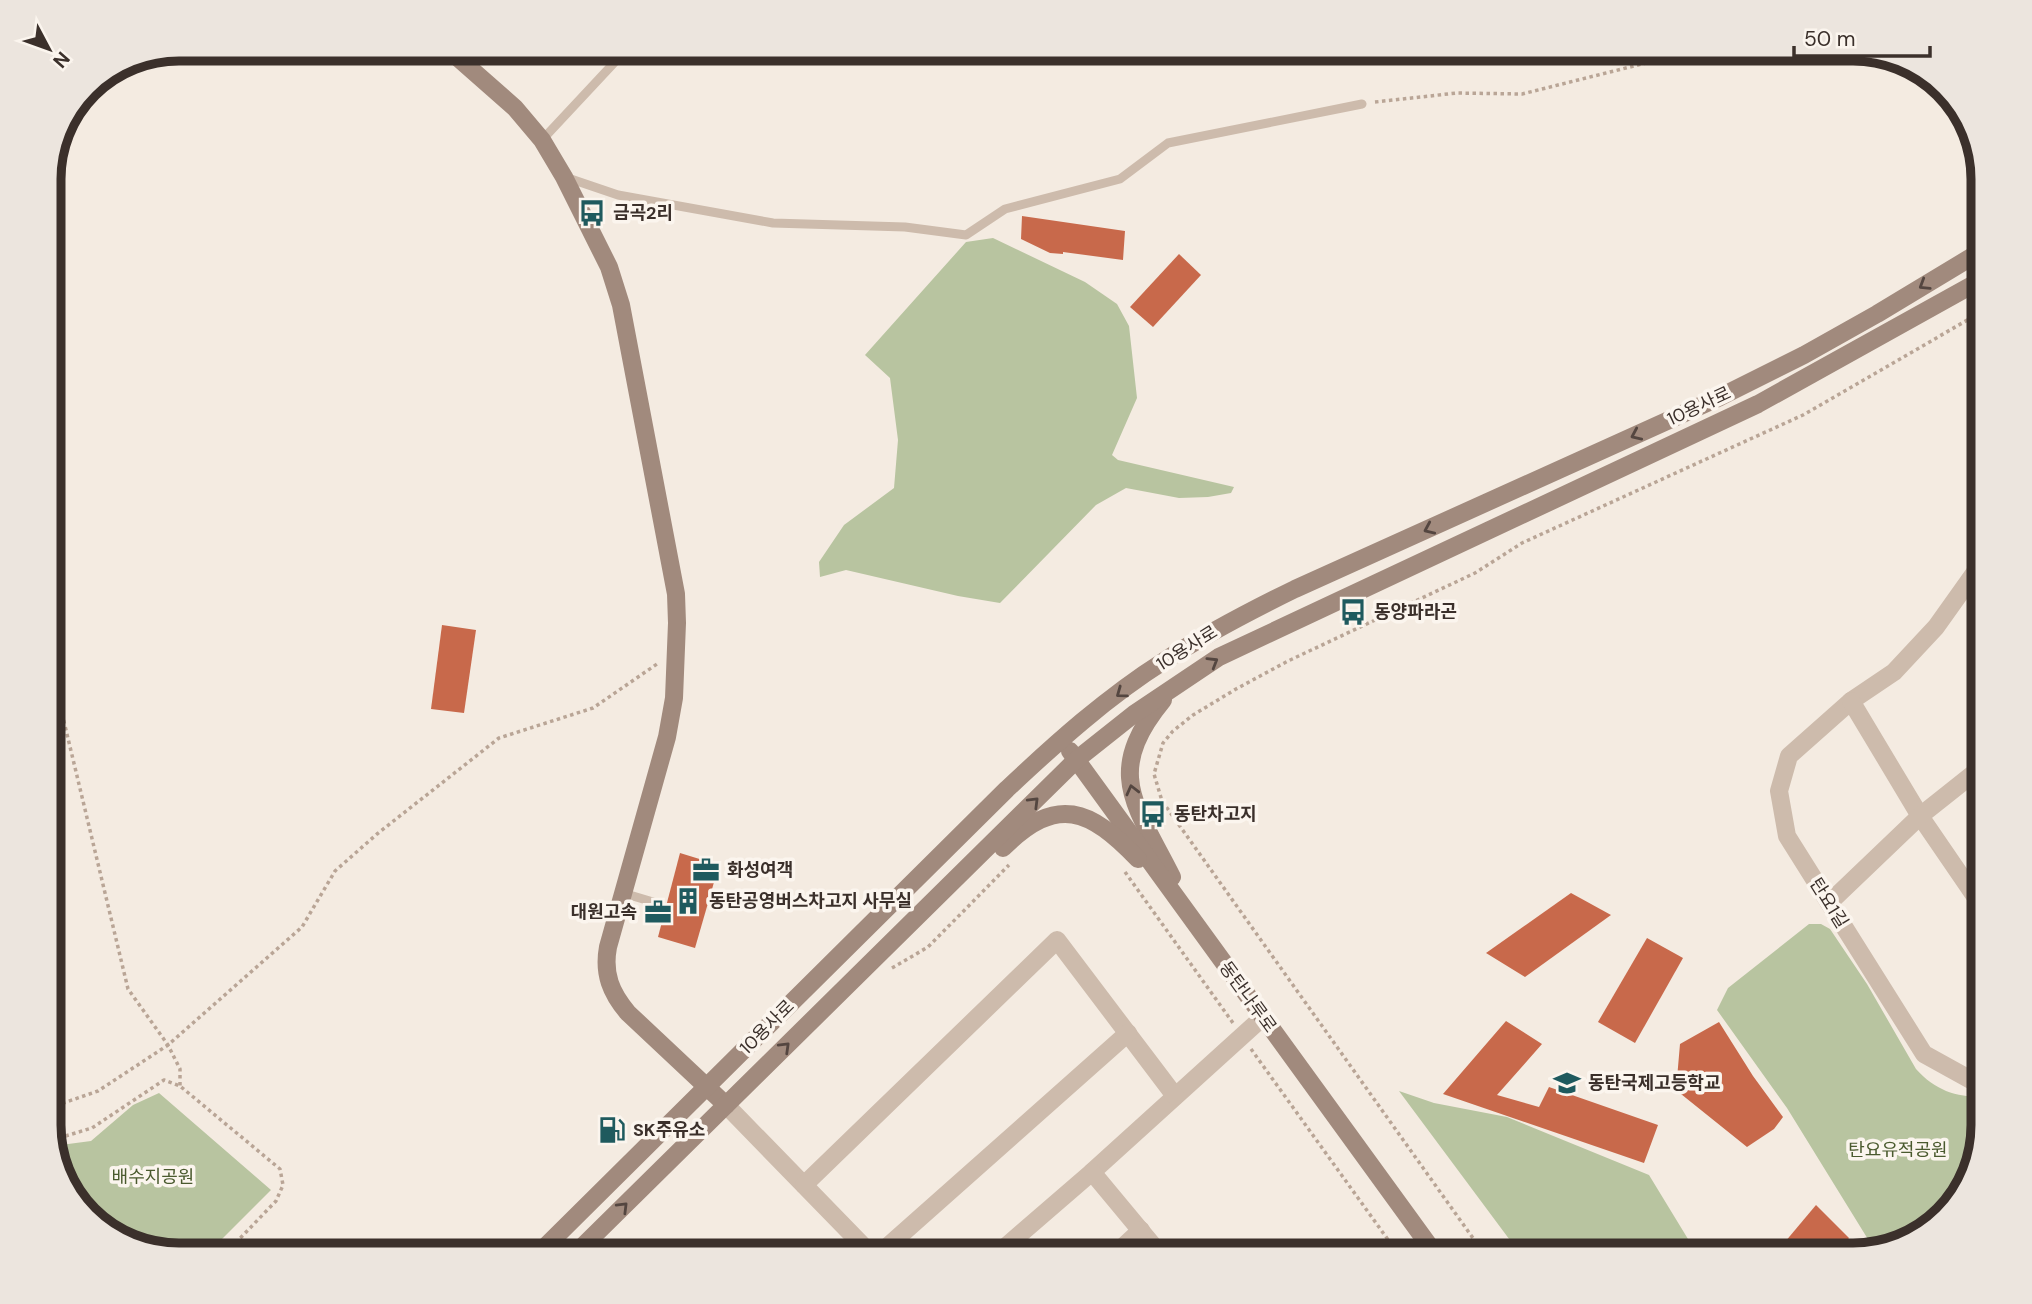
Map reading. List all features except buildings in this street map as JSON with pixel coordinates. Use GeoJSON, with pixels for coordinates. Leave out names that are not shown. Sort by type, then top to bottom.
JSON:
{"type":"FeatureCollection","features":[{"type":"Feature","properties":{"kind":"street"},"geometry":{"type":"LineString","coordinates":[[461,61],[514,108],[542,140],[564,177],[609,267],[626,324],[676,594],[674,698],[667,737],[605,961],[610,987],[628,1013],[726,1105],[860,1243]]}},
{"type":"Feature","properties":{"kind":"street","name":"10용사로"},"geometry":{"type":"LineString","coordinates":[[549,1243],[1061,738],[1162,662],[1233,620],[1295,589],[1732,391],[1877,314],[1971,257]]}},
{"type":"Feature","properties":{"kind":"street","name":"10용사로"},"geometry":{"type":"LineString","coordinates":[[586,1243],[1076,760],[1106,734],[1181,681],[1219,657],[1758,404],[1971,286]]}},
{"type":"Feature","properties":{"kind":"street","name":"탄요1길"},"geometry":{"type":"LineString","coordinates":[[1971,578],[1936,627],[1894,672],[1851,701],[1789,756],[1779,791],[1787,836],[1924,1054],[1971,1080]]}},
{"type":"Feature","properties":{"kind":"street"},"geometry":{"type":"LineString","coordinates":[[1181,681],[1161,702],[1137,740],[1131,756],[1129,783],[1135,802],[1192,919]]}},
{"type":"Feature","properties":{"kind":"street"},"geometry":{"type":"LineString","coordinates":[[1851,701],[1920,816],[1971,890]]}},
{"type":"Feature","properties":{"kind":"street","name":"동탄나루로"},"geometry":{"type":"LineString","coordinates":[[1061,738],[1427,1243]]}},
{"type":"Feature","properties":{"kind":"street"},"geometry":{"type":"LineString","coordinates":[[1829,903],[1920,816],[1971,776]]}},
{"type":"Feature","properties":{"kind":"street"},"geometry":{"type":"LineString","coordinates":[[892,943],[935,914],[1012,839],[1037,820],[1059,815],[1092,819],[1108,830],[1173,895],[1192,919]]}},
{"type":"Feature","properties":{"kind":"street"},"geometry":{"type":"LineString","coordinates":[[804,1185],[1057,940],[1175,1096]]}},
{"type":"Feature","properties":{"kind":"street"},"geometry":{"type":"LineString","coordinates":[[1010,1243],[1263,1017]]}},
{"type":"Feature","properties":{"kind":"street"},"geometry":{"type":"LineString","coordinates":[[892,1243],[1128,1033]]}},
{"type":"Feature","properties":{"kind":"street"},"geometry":{"type":"LineString","coordinates":[[1092,1172],[1151,1243]]}},
{"type":"Feature","properties":{"kind":"street"},"geometry":{"type":"LineString","coordinates":[[1127,1243],[1141,1230]]}},
{"type":"Feature","properties":{"kind":"lane"},"geometry":{"type":"LineString","coordinates":[[542,140],[616,61]]}},
{"type":"Feature","properties":{"kind":"lane"},"geometry":{"type":"LineString","coordinates":[[564,177],[618,195],[773,223],[905,227],[966,236],[1005,209],[1120,179],[1168,143],[1362,104]]}},
{"type":"Feature","properties":{"kind":"lane"},"geometry":{"type":"LineString","coordinates":[[623,893],[653,902]]}},
{"type":"Feature","properties":{"kind":"path"},"geometry":{"type":"LineString","coordinates":[[1362,104],[1457,93],[1521,94],[1648,61]]}},
{"type":"Feature","properties":{"kind":"path"},"geometry":{"type":"LineString","coordinates":[[1476,1243],[1162,801],[1154,774],[1163,743],[1193,715],[1277,667],[1475,573],[1522,543],[1803,415],[1971,317]]}},
{"type":"Feature","properties":{"kind":"path"},"geometry":{"type":"LineString","coordinates":[[62,1103],[97,1091],[168,1045],[302,927],[335,872],[377,834],[499,738],[593,708],[676,651]]}},
{"type":"Feature","properties":{"kind":"path"},"geometry":{"type":"LineString","coordinates":[[62,713],[128,989],[168,1045],[180,1069],[180,1086]]}},
{"type":"Feature","properties":{"kind":"path"},"geometry":{"type":"LineString","coordinates":[[883,977],[928,947],[1012,862]]}},
{"type":"Feature","properties":{"kind":"path"},"geometry":{"type":"LineString","coordinates":[[1118,863],[1390,1243]]}},
{"type":"Feature","properties":{"kind":"path"},"geometry":{"type":"LineString","coordinates":[[63,1137],[92,1128],[163,1080],[180,1086],[280,1169],[283,1185],[276,1201],[236,1243]]}},
{"type":"Feature","properties":{"kind":"green space"},"geometry":{"type":"Polygon","coordinates":[[[993,238],[1085,282],[1117,304],[1129,326],[1137,398],[1112,455],[1118,460],[1234,487],[1231,493],[1179,498],[1126,488],[1096,505],[1000,603],[846,570],[820,577],[819,562],[844,525],[894,488],[898,440],[890,378],[865,355],[966,242],[993,238]]]}},
{"type":"Feature","properties":{"kind":"green space","name":"탄요유적공원"},"geometry":{"type":"Polygon","coordinates":[[[1809,924],[1821,924],[1830,929],[1867,984],[1916,1069],[1946,1091],[1971,1096],[1970,1140],[1964,1163],[1951,1190],[1931,1213],[1905,1231],[1869,1242],[1787,1108],[1717,1010],[1728,988],[1809,924]]]}},
{"type":"Feature","properties":{"kind":"green space"},"geometry":{"type":"Polygon","coordinates":[[[1399,1091],[1434,1103],[1507,1117],[1649,1175],[1688,1239],[1683,1243],[1512,1243],[1399,1091]]]}},
{"type":"Feature","properties":{"kind":"green space","name":"배수지공원"},"geometry":{"type":"Polygon","coordinates":[[[159,1093],[271,1190],[218,1243],[164,1242],[127,1231],[101,1213],[77,1184],[70,1170],[64,1145],[91,1141],[133,1105],[159,1093]]]}},
{"type":"Feature","properties":{"kind":"place","name":"금곡2리"},"geometry":{"type":"Point","coordinates":[592,213]}},
{"type":"Feature","properties":{"kind":"place","name":"동양파라곤"},"geometry":{"type":"Point","coordinates":[1353,612]}},
{"type":"Feature","properties":{"kind":"place","name":"동탄차고지"},"geometry":{"type":"Point","coordinates":[1153,814]}},
{"type":"Feature","properties":{"kind":"place","name":"화성여객"},"geometry":{"type":"Point","coordinates":[706,870]}},
{"type":"Feature","properties":{"kind":"place","name":"동탄공영버스차고지 사무실"},"geometry":{"type":"Point","coordinates":[688,901]}},
{"type":"Feature","properties":{"kind":"place","name":"대원고속"},"geometry":{"type":"Point","coordinates":[658,912]}},
{"type":"Feature","properties":{"kind":"place","name":"동탄국제고등학교"},"geometry":{"type":"Point","coordinates":[1567,1083]}},
{"type":"Feature","properties":{"kind":"place","name":"SK주유소"},"geometry":{"type":"Point","coordinates":[612,1130]}}]}
